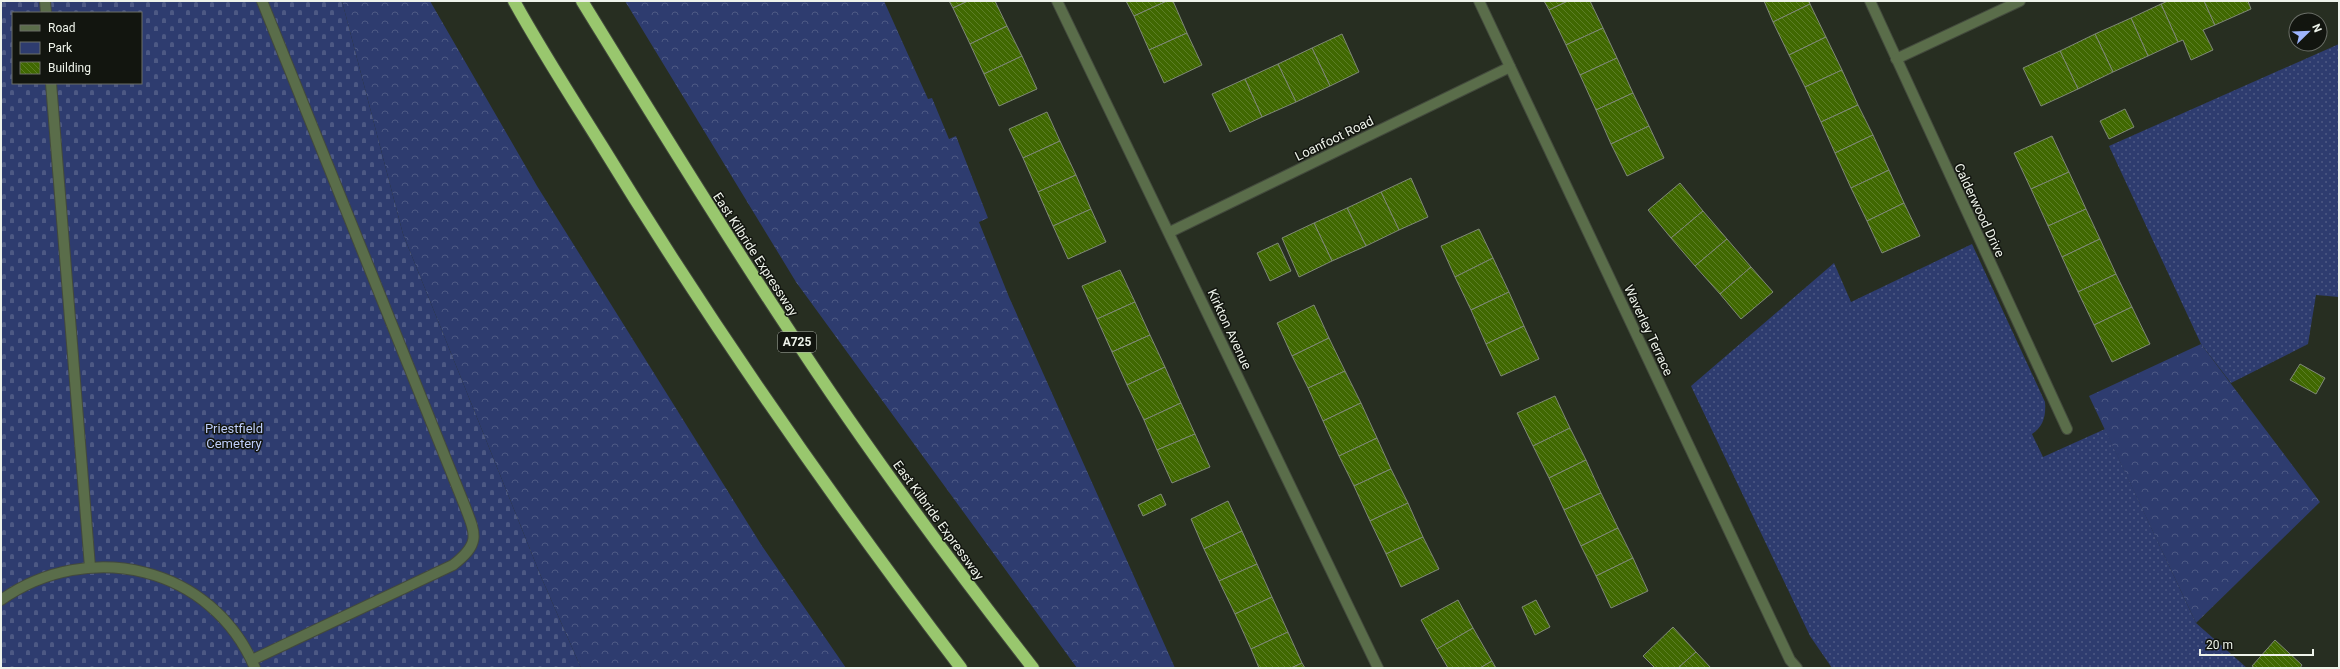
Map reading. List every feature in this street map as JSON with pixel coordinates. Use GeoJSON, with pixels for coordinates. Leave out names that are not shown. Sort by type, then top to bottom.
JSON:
{"type":"FeatureCollection","features":[{"type":"Feature","properties":{"kind":"highway"},"geometry":{"type":"LineString","coordinates":[[514,1],[646,218],[737,356],[870,549],[961,668]]}},
{"type":"Feature","properties":{"kind":"highway","name":"East Kilbride Expressway"},"geometry":{"type":"LineString","coordinates":[[582,1],[702,196],[788,328],[871,451],[1033,668]]}},
{"type":"Feature","properties":{"kind":"street"},"geometry":{"type":"LineString","coordinates":[[45,1],[46,12]]}},
{"type":"Feature","properties":{"kind":"street"},"geometry":{"type":"LineString","coordinates":[[1,600],[31,582],[50,574],[90,567],[109,567],[142,571],[185,588],[202,599],[226,622],[242,642],[254,664],[453,565],[472,548],[474,536],[473,526],[262,1]]}},
{"type":"Feature","properties":{"kind":"street","name":"Kirkton Avenue"},"geometry":{"type":"LineString","coordinates":[[1057,1],[1170,232],[1378,668]]}},
{"type":"Feature","properties":{"kind":"street","name":"Waverley Terrace"},"geometry":{"type":"LineString","coordinates":[[1479,1],[1790,660],[1797,668]]}},
{"type":"Feature","properties":{"kind":"street","name":"Calderwood Drive"},"geometry":{"type":"LineString","coordinates":[[1870,1],[2067,429]]}},
{"type":"Feature","properties":{"kind":"street"},"geometry":{"type":"LineString","coordinates":[[1896,59],[2020,1]]}},
{"type":"Feature","properties":{"kind":"street","name":"Loanfoot Road"},"geometry":{"type":"LineString","coordinates":[[1170,232],[1510,67]]}},
{"type":"Feature","properties":{"kind":"street"},"geometry":{"type":"LineString","coordinates":[[51,84],[90,567]]}},
{"type":"Feature","properties":{"kind":"green space","name":"Priestfield Cemetery"},"geometry":{"type":"Polygon","coordinates":[[[1,1],[342,1],[403,234],[542,579],[581,668],[1,668],[1,1]]]}},
{"type":"Feature","properties":{"kind":"green space"},"geometry":{"type":"Polygon","coordinates":[[[342,1],[430,1],[537,186],[762,546],[846,668],[581,668],[542,579],[403,234],[342,1]]]}},
{"type":"Feature","properties":{"kind":"green space"},"geometry":{"type":"Polygon","coordinates":[[[625,1],[884,1],[928,99],[932,98],[949,139],[956,136],[988,218],[979,222],[1009,297],[1175,668],[1077,668],[796,282],[625,1]]]}},
{"type":"Feature","properties":{"kind":"green space"},"geometry":{"type":"Polygon","coordinates":[[[2339,44],[2339,297],[2316,295],[2308,344],[2231,383],[2201,344],[2109,146],[2321,52],[2328,52],[2328,49],[2339,44]]]}},
{"type":"Feature","properties":{"kind":"green space"},"geometry":{"type":"Polygon","coordinates":[[[1972,244],[2045,402],[2045,411],[2042,424],[2032,434],[2043,457],[2105,429],[2196,623],[2247,668],[1832,668],[1810,636],[1691,386],[1834,263],[1851,302],[1972,244]]]}},
{"type":"Feature","properties":{"kind":"green space"},"geometry":{"type":"Polygon","coordinates":[[[2201,344],[2320,502],[2196,623],[2089,396],[2201,344]]]}},
{"type":"Feature","properties":{"kind":"building"},"geometry":{"type":"Polygon","coordinates":[[[949,1],[968,1],[953,8],[949,1]]]}},
{"type":"Feature","properties":{"kind":"building"},"geometry":{"type":"Polygon","coordinates":[[[968,1],[995,1],[1007,26],[970,44],[953,8],[968,1]]]}},
{"type":"Feature","properties":{"kind":"building"},"geometry":{"type":"Polygon","coordinates":[[[1126,1],[1167,1],[1134,16],[1126,1]]]}},
{"type":"Feature","properties":{"kind":"building"},"geometry":{"type":"Polygon","coordinates":[[[1167,1],[1173,1],[1187,33],[1149,50],[1134,16],[1167,1]]]}},
{"type":"Feature","properties":{"kind":"building"},"geometry":{"type":"Polygon","coordinates":[[[1544,1],[1568,1],[1549,10],[1544,1]]]}},
{"type":"Feature","properties":{"kind":"building"},"geometry":{"type":"Polygon","coordinates":[[[1568,1],[1590,1],[1603,28],[1566,45],[1549,10],[1568,1]]]}},
{"type":"Feature","properties":{"kind":"building"},"geometry":{"type":"Polygon","coordinates":[[[1764,1],[1809,1],[1810,4],[1773,22],[1764,1]]]}},
{"type":"Feature","properties":{"kind":"building"},"geometry":{"type":"Polygon","coordinates":[[[2168,1],[2204,1],[2215,25],[2203,30],[2213,50],[2191,60],[2183,40],[2178,42],[2161,4],[2168,1]]]}},
{"type":"Feature","properties":{"kind":"building"},"geometry":{"type":"Polygon","coordinates":[[[2204,1],[2248,1],[2251,9],[2215,25],[2204,1]]]}},
{"type":"Feature","properties":{"kind":"building"},"geometry":{"type":"Polygon","coordinates":[[[1810,4],[1826,37],[1789,55],[1773,22],[1810,4]]]}},
{"type":"Feature","properties":{"kind":"building"},"geometry":{"type":"Polygon","coordinates":[[[2161,4],[2178,42],[2148,56],[2131,18],[2161,4]]]}},
{"type":"Feature","properties":{"kind":"building"},"geometry":{"type":"Polygon","coordinates":[[[2131,18],[2148,56],[2113,72],[2095,34],[2131,18]]]}},
{"type":"Feature","properties":{"kind":"building"},"geometry":{"type":"Polygon","coordinates":[[[1007,26],[1022,56],[984,74],[970,44],[1007,26]]]}},
{"type":"Feature","properties":{"kind":"building"},"geometry":{"type":"Polygon","coordinates":[[[1603,28],[1617,58],[1580,75],[1566,45],[1603,28]]]}},
{"type":"Feature","properties":{"kind":"building"},"geometry":{"type":"Polygon","coordinates":[[[1187,33],[1202,65],[1164,83],[1149,50],[1187,33]]]}},
{"type":"Feature","properties":{"kind":"building"},"geometry":{"type":"Polygon","coordinates":[[[1342,34],[1359,72],[1330,86],[1312,48],[1342,34]]]}},
{"type":"Feature","properties":{"kind":"building"},"geometry":{"type":"Polygon","coordinates":[[[2095,34],[2113,72],[2078,89],[2060,51],[2095,34]]]}},
{"type":"Feature","properties":{"kind":"building"},"geometry":{"type":"Polygon","coordinates":[[[1826,37],[1842,70],[1805,87],[1789,55],[1826,37]]]}},
{"type":"Feature","properties":{"kind":"building"},"geometry":{"type":"Polygon","coordinates":[[[1312,48],[1330,86],[1296,102],[1278,64],[1312,48]]]}},
{"type":"Feature","properties":{"kind":"building"},"geometry":{"type":"Polygon","coordinates":[[[2060,51],[2078,89],[2041,106],[2023,68],[2060,51]]]}},
{"type":"Feature","properties":{"kind":"building"},"geometry":{"type":"Polygon","coordinates":[[[1022,56],[1037,89],[999,106],[984,74],[1022,56]]]}},
{"type":"Feature","properties":{"kind":"building"},"geometry":{"type":"Polygon","coordinates":[[[1617,58],[1633,93],[1596,110],[1580,75],[1617,58]]]}},
{"type":"Feature","properties":{"kind":"building"},"geometry":{"type":"Polygon","coordinates":[[[1278,64],[1296,102],[1262,117],[1245,79],[1278,64]]]}},
{"type":"Feature","properties":{"kind":"building"},"geometry":{"type":"Polygon","coordinates":[[[1842,70],[1858,105],[1821,122],[1805,87],[1842,70]]]}},
{"type":"Feature","properties":{"kind":"building"},"geometry":{"type":"Polygon","coordinates":[[[1245,79],[1262,117],[1230,132],[1212,94],[1245,79]]]}},
{"type":"Feature","properties":{"kind":"building"},"geometry":{"type":"Polygon","coordinates":[[[1633,93],[1649,126],[1611,144],[1596,110],[1633,93]]]}},
{"type":"Feature","properties":{"kind":"building"},"geometry":{"type":"Polygon","coordinates":[[[1858,105],[1873,135],[1835,153],[1821,122],[1858,105]]]}},
{"type":"Feature","properties":{"kind":"building"},"geometry":{"type":"Polygon","coordinates":[[[2125,109],[2134,127],[2109,139],[2100,121],[2125,109]]]}},
{"type":"Feature","properties":{"kind":"building"},"geometry":{"type":"Polygon","coordinates":[[[1047,112],[1060,141],[1023,158],[1009,129],[1047,112]]]}},
{"type":"Feature","properties":{"kind":"building"},"geometry":{"type":"Polygon","coordinates":[[[1649,126],[1664,158],[1627,176],[1611,144],[1649,126]]]}},
{"type":"Feature","properties":{"kind":"building"},"geometry":{"type":"Polygon","coordinates":[[[1873,135],[1889,170],[1851,188],[1835,153],[1873,135]]]}},
{"type":"Feature","properties":{"kind":"building"},"geometry":{"type":"Polygon","coordinates":[[[2052,136],[2069,172],[2031,189],[2014,153],[2052,136]]]}},
{"type":"Feature","properties":{"kind":"building"},"geometry":{"type":"Polygon","coordinates":[[[1060,141],[1076,175],[1038,192],[1023,158],[1060,141]]]}},
{"type":"Feature","properties":{"kind":"building"},"geometry":{"type":"Polygon","coordinates":[[[1889,170],[1904,203],[1867,221],[1851,188],[1889,170]]]}},
{"type":"Feature","properties":{"kind":"building"},"geometry":{"type":"Polygon","coordinates":[[[2069,172],[2086,209],[2048,226],[2031,189],[2069,172]]]}},
{"type":"Feature","properties":{"kind":"building"},"geometry":{"type":"Polygon","coordinates":[[[1076,175],[1091,209],[1053,226],[1038,192],[1076,175]]]}},
{"type":"Feature","properties":{"kind":"building"},"geometry":{"type":"Polygon","coordinates":[[[1411,178],[1428,217],[1399,230],[1381,192],[1411,178]]]}},
{"type":"Feature","properties":{"kind":"building"},"geometry":{"type":"Polygon","coordinates":[[[1680,183],[1703,211],[1671,238],[1648,210],[1680,183]]]}},
{"type":"Feature","properties":{"kind":"building"},"geometry":{"type":"Polygon","coordinates":[[[1381,192],[1399,230],[1366,246],[1347,208],[1381,192]]]}},
{"type":"Feature","properties":{"kind":"building"},"geometry":{"type":"Polygon","coordinates":[[[1904,203],[1920,236],[1882,253],[1867,221],[1904,203]]]}},
{"type":"Feature","properties":{"kind":"building"},"geometry":{"type":"Polygon","coordinates":[[[1347,208],[1366,246],[1332,261],[1314,223],[1347,208]]]}},
{"type":"Feature","properties":{"kind":"building"},"geometry":{"type":"Polygon","coordinates":[[[1091,209],[1106,242],[1068,259],[1053,226],[1091,209]]]}},
{"type":"Feature","properties":{"kind":"building"},"geometry":{"type":"Polygon","coordinates":[[[2086,209],[2100,239],[2062,257],[2048,226],[2086,209]]]}},
{"type":"Feature","properties":{"kind":"building"},"geometry":{"type":"Polygon","coordinates":[[[1703,211],[1727,239],[1695,266],[1671,238],[1703,211]]]}},
{"type":"Feature","properties":{"kind":"building"},"geometry":{"type":"Polygon","coordinates":[[[1314,223],[1332,261],[1299,277],[1282,238],[1314,223]]]}},
{"type":"Feature","properties":{"kind":"building"},"geometry":{"type":"Polygon","coordinates":[[[1479,229],[1493,258],[1455,277],[1441,246],[1479,229]]]}},
{"type":"Feature","properties":{"kind":"building"},"geometry":{"type":"Polygon","coordinates":[[[1727,239],[1751,267],[1720,294],[1695,266],[1727,239]]]}},
{"type":"Feature","properties":{"kind":"building"},"geometry":{"type":"Polygon","coordinates":[[[2100,239],[2116,274],[2078,292],[2062,257],[2100,239]]]}},
{"type":"Feature","properties":{"kind":"building"},"geometry":{"type":"Polygon","coordinates":[[[1278,243],[1291,271],[1270,281],[1257,253],[1278,243]]]}},
{"type":"Feature","properties":{"kind":"building"},"geometry":{"type":"Polygon","coordinates":[[[1493,258],[1509,292],[1471,310],[1455,277],[1493,258]]]}},
{"type":"Feature","properties":{"kind":"building"},"geometry":{"type":"Polygon","coordinates":[[[1751,267],[1773,292],[1741,319],[1720,294],[1751,267]]]}},
{"type":"Feature","properties":{"kind":"building"},"geometry":{"type":"Polygon","coordinates":[[[1120,270],[1135,302],[1097,319],[1082,286],[1120,270]]]}},
{"type":"Feature","properties":{"kind":"building"},"geometry":{"type":"Polygon","coordinates":[[[2116,274],[2132,307],[2094,325],[2078,292],[2116,274]]]}},
{"type":"Feature","properties":{"kind":"building"},"geometry":{"type":"Polygon","coordinates":[[[1509,292],[1524,326],[1486,344],[1471,310],[1509,292]]]}},
{"type":"Feature","properties":{"kind":"building"},"geometry":{"type":"Polygon","coordinates":[[[1135,302],[1150,335],[1112,352],[1097,319],[1135,302]]]}},
{"type":"Feature","properties":{"kind":"building"},"geometry":{"type":"Polygon","coordinates":[[[1314,305],[1329,338],[1292,356],[1277,323],[1314,305]]]}},
{"type":"Feature","properties":{"kind":"building"},"geometry":{"type":"Polygon","coordinates":[[[2132,307],[2150,344],[2112,362],[2094,325],[2132,307]]]}},
{"type":"Feature","properties":{"kind":"building"},"geometry":{"type":"Polygon","coordinates":[[[1524,326],[1539,359],[1501,376],[1486,344],[1524,326]]]}},
{"type":"Feature","properties":{"kind":"building"},"geometry":{"type":"Polygon","coordinates":[[[1150,335],[1165,367],[1127,385],[1112,352],[1150,335]]]}},
{"type":"Feature","properties":{"kind":"building"},"geometry":{"type":"Polygon","coordinates":[[[1329,338],[1345,371],[1308,388],[1292,356],[1329,338]]]}},
{"type":"Feature","properties":{"kind":"building"},"geometry":{"type":"Polygon","coordinates":[[[2300,364],[2325,378],[2316,394],[2290,380],[2300,364]]]}},
{"type":"Feature","properties":{"kind":"building"},"geometry":{"type":"Polygon","coordinates":[[[1165,367],[1181,403],[1144,420],[1127,385],[1165,367]]]}},
{"type":"Feature","properties":{"kind":"building"},"geometry":{"type":"Polygon","coordinates":[[[1345,371],[1361,403],[1323,421],[1308,388],[1345,371]]]}},
{"type":"Feature","properties":{"kind":"building"},"geometry":{"type":"Polygon","coordinates":[[[1555,396],[1570,428],[1533,446],[1517,413],[1555,396]]]}},
{"type":"Feature","properties":{"kind":"building"},"geometry":{"type":"Polygon","coordinates":[[[1181,403],[1195,434],[1157,450],[1144,420],[1181,403]]]}},
{"type":"Feature","properties":{"kind":"building"},"geometry":{"type":"Polygon","coordinates":[[[1361,403],[1377,438],[1339,456],[1323,421],[1361,403]]]}},
{"type":"Feature","properties":{"kind":"building"},"geometry":{"type":"Polygon","coordinates":[[[1570,428],[1586,460],[1549,478],[1533,446],[1570,428]]]}},
{"type":"Feature","properties":{"kind":"building"},"geometry":{"type":"Polygon","coordinates":[[[1195,434],[1210,467],[1172,483],[1157,450],[1195,434]]]}},
{"type":"Feature","properties":{"kind":"building"},"geometry":{"type":"Polygon","coordinates":[[[1377,438],[1391,469],[1354,486],[1339,456],[1377,438]]]}},
{"type":"Feature","properties":{"kind":"building"},"geometry":{"type":"Polygon","coordinates":[[[1586,460],[1601,493],[1564,510],[1549,478],[1586,460]]]}},
{"type":"Feature","properties":{"kind":"building"},"geometry":{"type":"Polygon","coordinates":[[[1391,469],[1408,503],[1370,521],[1354,486],[1391,469]]]}},
{"type":"Feature","properties":{"kind":"building"},"geometry":{"type":"Polygon","coordinates":[[[1601,493],[1618,528],[1581,546],[1564,510],[1601,493]]]}},
{"type":"Feature","properties":{"kind":"building"},"geometry":{"type":"Polygon","coordinates":[[[1161,494],[1166,505],[1143,516],[1138,505],[1161,494]]]}},
{"type":"Feature","properties":{"kind":"building"},"geometry":{"type":"Polygon","coordinates":[[[1228,501],[1242,531],[1204,549],[1191,519],[1228,501]]]}},
{"type":"Feature","properties":{"kind":"building"},"geometry":{"type":"Polygon","coordinates":[[[1408,503],[1423,537],[1386,554],[1370,521],[1408,503]]]}},
{"type":"Feature","properties":{"kind":"building"},"geometry":{"type":"Polygon","coordinates":[[[1618,528],[1633,558],[1596,576],[1581,546],[1618,528]]]}},
{"type":"Feature","properties":{"kind":"building"},"geometry":{"type":"Polygon","coordinates":[[[1242,531],[1257,564],[1219,581],[1204,549],[1242,531]]]}},
{"type":"Feature","properties":{"kind":"building"},"geometry":{"type":"Polygon","coordinates":[[[1423,537],[1439,569],[1401,587],[1386,554],[1423,537]]]}},
{"type":"Feature","properties":{"kind":"building"},"geometry":{"type":"Polygon","coordinates":[[[1633,558],[1648,591],[1611,608],[1596,576],[1633,558]]]}},
{"type":"Feature","properties":{"kind":"building"},"geometry":{"type":"Polygon","coordinates":[[[1257,564],[1272,597],[1235,614],[1219,581],[1257,564]]]}},
{"type":"Feature","properties":{"kind":"building"},"geometry":{"type":"Polygon","coordinates":[[[1272,597],[1288,632],[1251,649],[1235,614],[1272,597]]]}},
{"type":"Feature","properties":{"kind":"building"},"geometry":{"type":"Polygon","coordinates":[[[1458,600],[1473,628],[1437,649],[1421,620],[1458,600]]]}},
{"type":"Feature","properties":{"kind":"building"},"geometry":{"type":"Polygon","coordinates":[[[1536,600],[1550,627],[1535,635],[1522,607],[1536,600]]]}},
{"type":"Feature","properties":{"kind":"building"},"geometry":{"type":"Polygon","coordinates":[[[1673,627],[1696,652],[1678,668],[1655,668],[1643,656],[1673,627]]]}},
{"type":"Feature","properties":{"kind":"building"},"geometry":{"type":"Polygon","coordinates":[[[1473,628],[1492,661],[1480,668],[1448,668],[1437,649],[1473,628]]]}},
{"type":"Feature","properties":{"kind":"building"},"geometry":{"type":"Polygon","coordinates":[[[1288,632],[1302,663],[1291,668],[1259,668],[1251,649],[1288,632]]]}},
{"type":"Feature","properties":{"kind":"building"},"geometry":{"type":"Polygon","coordinates":[[[2275,640],[2302,665],[2300,668],[2255,668],[2252,666],[2275,640]]]}},
{"type":"Feature","properties":{"kind":"building"},"geometry":{"type":"Polygon","coordinates":[[[1696,652],[1711,668],[1678,668],[1696,652]]]}},
{"type":"Feature","properties":{"kind":"building"},"geometry":{"type":"Polygon","coordinates":[[[1492,661],[1496,668],[1480,668],[1492,661]]]}},
{"type":"Feature","properties":{"kind":"building"},"geometry":{"type":"Polygon","coordinates":[[[1302,663],[1305,668],[1291,668],[1302,663]]]}}]}
